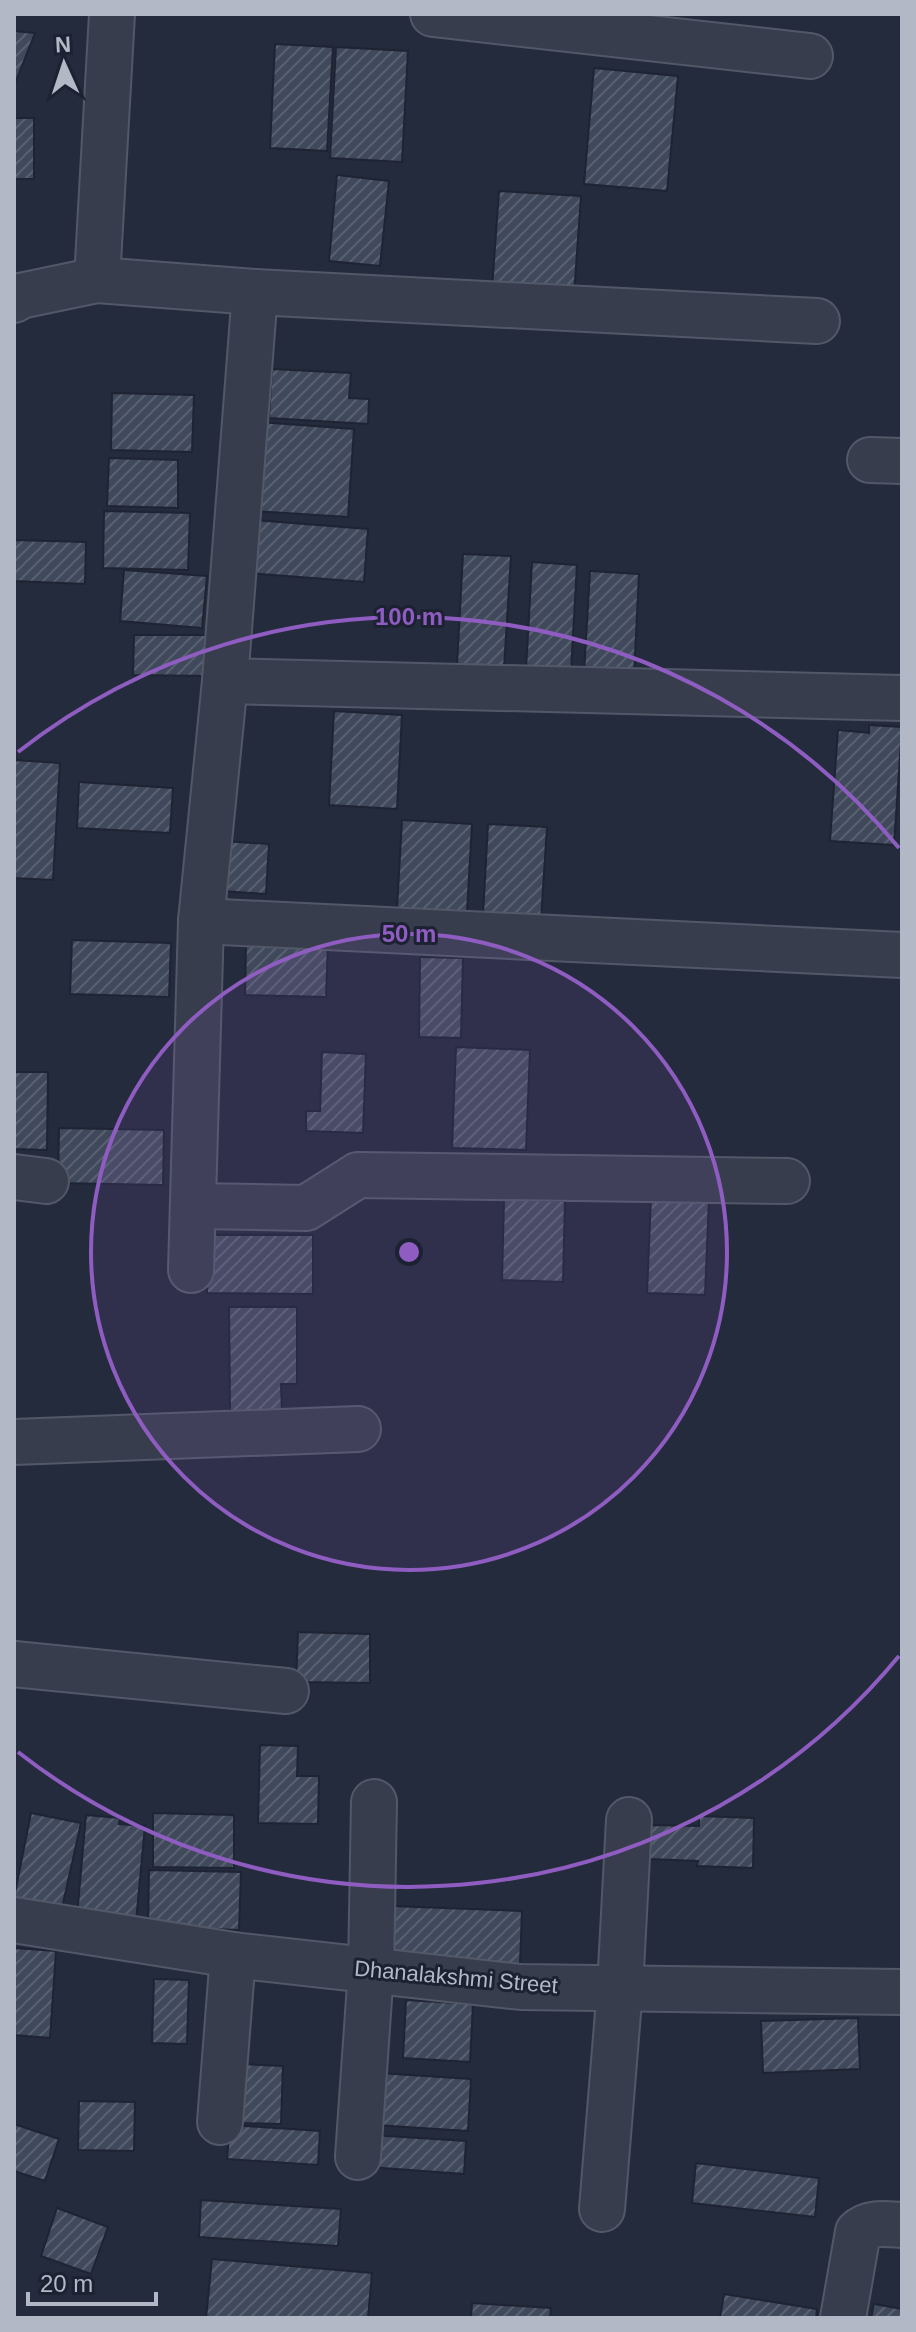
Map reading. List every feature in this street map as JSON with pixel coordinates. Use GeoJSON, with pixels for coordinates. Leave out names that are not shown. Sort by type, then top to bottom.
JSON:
{"type":"FeatureCollection","features":[{"type":"Feature","properties":{"kind":"street"},"geometry":{"type":"LineString","coordinates":[[97,280],[112,14]]}},
{"type":"Feature","properties":{"kind":"street"},"geometry":{"type":"LineString","coordinates":[[433,14],[810,56]]}},
{"type":"Feature","properties":{"kind":"street"},"geometry":{"type":"LineString","coordinates":[[14,300],[20,296],[97,280],[255,292],[817,321]]}},
{"type":"Feature","properties":{"kind":"street"},"geometry":{"type":"LineString","coordinates":[[191,1270],[201,921],[225,681],[255,292]]}},
{"type":"Feature","properties":{"kind":"street"},"geometry":{"type":"LineString","coordinates":[[225,681],[902,698]]}},
{"type":"Feature","properties":{"kind":"street"},"geometry":{"type":"LineString","coordinates":[[201,921],[902,955]]}},
{"type":"Feature","properties":{"kind":"street"},"geometry":{"type":"LineString","coordinates":[[195,1206],[306,1208],[358,1175],[787,1181]]}},
{"type":"Feature","properties":{"kind":"street"},"geometry":{"type":"LineString","coordinates":[[14,1442],[358,1429]]}},
{"type":"Feature","properties":{"kind":"street"},"geometry":{"type":"LineString","coordinates":[[14,1664],[286,1691]]}},
{"type":"Feature","properties":{"kind":"street"},"geometry":{"type":"LineString","coordinates":[[358,2157],[371,1970],[374,1802]]}},
{"type":"Feature","properties":{"kind":"street"},"geometry":{"type":"LineString","coordinates":[[602,2209],[620,1988],[629,1820]]}},
{"type":"Feature","properties":{"kind":"street","name":"Dhanalakshmi Street"},"geometry":{"type":"LineString","coordinates":[[14,1920],[233,1955],[521,1987],[902,1992]]}},
{"type":"Feature","properties":{"kind":"street"},"geometry":{"type":"LineString","coordinates":[[220,2122],[233,1955]]}},
{"type":"Feature","properties":{"kind":"street"},"geometry":{"type":"LineString","coordinates":[[843,2318],[858,2232],[863,2227],[878,2224],[902,2225]]}},
{"type":"Feature","properties":{"kind":"building"},"geometry":{"type":"Polygon","coordinates":[[[14,31],[35,33],[14,86],[14,31]]]}},
{"type":"Feature","properties":{"kind":"building"},"geometry":{"type":"Polygon","coordinates":[[[275,44],[333,47],[327,151],[270,148],[275,44]]]}},
{"type":"Feature","properties":{"kind":"building"},"geometry":{"type":"Polygon","coordinates":[[[336,47],[408,51],[402,162],[330,158],[336,47]]]}},
{"type":"Feature","properties":{"kind":"building"},"geometry":{"type":"Polygon","coordinates":[[[594,68],[678,76],[667,191],[584,184],[594,68]]]}},
{"type":"Feature","properties":{"kind":"building"},"geometry":{"type":"Polygon","coordinates":[[[14,118],[34,118],[34,179],[14,179],[14,118]]]}},
{"type":"Feature","properties":{"kind":"building"},"geometry":{"type":"Polygon","coordinates":[[[337,175],[389,181],[380,266],[329,261],[337,175]]]}},
{"type":"Feature","properties":{"kind":"building"},"geometry":{"type":"Polygon","coordinates":[[[499,191],[581,196],[574,295],[492,289],[499,191]]]}},
{"type":"Feature","properties":{"kind":"building"},"geometry":{"type":"Polygon","coordinates":[[[272,369],[351,373],[349,398],[369,399],[368,424],[269,418],[272,369]]]}},
{"type":"Feature","properties":{"kind":"building"},"geometry":{"type":"Polygon","coordinates":[[[112,393],[194,395],[192,452],[111,450],[112,393]]]}},
{"type":"Feature","properties":{"kind":"building"},"geometry":{"type":"Polygon","coordinates":[[[259,422],[354,429],[348,517],[253,511],[259,422]]]}},
{"type":"Feature","properties":{"kind":"building"},"geometry":{"type":"Polygon","coordinates":[[[109,458],[178,460],[178,508],[107,506],[109,458]]]}},
{"type":"Feature","properties":{"kind":"building"},"geometry":{"type":"Polygon","coordinates":[[[104,511],[190,513],[188,570],[103,568],[104,511]]]}},
{"type":"Feature","properties":{"kind":"building"},"geometry":{"type":"Polygon","coordinates":[[[253,520],[368,529],[364,582],[249,573],[253,520]]]}},
{"type":"Feature","properties":{"kind":"building"},"geometry":{"type":"Polygon","coordinates":[[[14,540],[86,542],[85,584],[14,581],[14,540]]]}},
{"type":"Feature","properties":{"kind":"building"},"geometry":{"type":"Polygon","coordinates":[[[463,554],[511,556],[504,668],[457,665],[463,554]]]}},
{"type":"Feature","properties":{"kind":"building"},"geometry":{"type":"Polygon","coordinates":[[[532,562],[577,565],[571,671],[526,669],[532,562]]]}},
{"type":"Feature","properties":{"kind":"building"},"geometry":{"type":"Polygon","coordinates":[[[124,570],[207,576],[202,628],[120,621],[124,570]]]}},
{"type":"Feature","properties":{"kind":"building"},"geometry":{"type":"Polygon","coordinates":[[[590,571],[639,574],[634,676],[584,673],[590,571]]]}},
{"type":"Feature","properties":{"kind":"building"},"geometry":{"type":"Polygon","coordinates":[[[134,635],[210,635],[209,676],[133,675],[134,635]]]}},
{"type":"Feature","properties":{"kind":"building"},"geometry":{"type":"Polygon","coordinates":[[[334,711],[402,715],[397,809],[329,805],[334,711]]]}},
{"type":"Feature","properties":{"kind":"building"},"geometry":{"type":"Polygon","coordinates":[[[869,725],[902,727],[894,845],[830,841],[838,730],[869,733],[869,725]]]}},
{"type":"Feature","properties":{"kind":"building"},"geometry":{"type":"Polygon","coordinates":[[[14,760],[60,763],[53,880],[14,878],[14,760]]]}},
{"type":"Feature","properties":{"kind":"building"},"geometry":{"type":"Polygon","coordinates":[[[79,782],[173,788],[170,833],[77,828],[79,782]]]}},
{"type":"Feature","properties":{"kind":"building"},"geometry":{"type":"Polygon","coordinates":[[[402,820],[472,824],[467,912],[397,908],[402,820]]]}},
{"type":"Feature","properties":{"kind":"building"},"geometry":{"type":"Polygon","coordinates":[[[488,824],[547,827],[541,919],[483,915],[488,824]]]}},
{"type":"Feature","properties":{"kind":"building"},"geometry":{"type":"Polygon","coordinates":[[[223,841],[269,844],[266,894],[220,891],[223,841]]]}},
{"type":"Feature","properties":{"kind":"building"},"geometry":{"type":"Polygon","coordinates":[[[72,940],[171,943],[169,997],[70,994],[72,940]]]}},
{"type":"Feature","properties":{"kind":"building"},"geometry":{"type":"Polygon","coordinates":[[[246,941],[328,943],[326,997],[245,995],[246,941]]]}},
{"type":"Feature","properties":{"kind":"building"},"geometry":{"type":"Polygon","coordinates":[[[420,957],[463,958],[461,1038],[419,1037],[420,957]]]}},
{"type":"Feature","properties":{"kind":"building"},"geometry":{"type":"Polygon","coordinates":[[[456,1047],[530,1050],[526,1150],[452,1148],[456,1047]]]}},
{"type":"Feature","properties":{"kind":"building"},"geometry":{"type":"Polygon","coordinates":[[[322,1052],[366,1054],[363,1133],[306,1131],[306,1111],[320,1111],[322,1052]]]}},
{"type":"Feature","properties":{"kind":"building"},"geometry":{"type":"Polygon","coordinates":[[[14,1072],[48,1072],[47,1150],[14,1149],[14,1072]]]}},
{"type":"Feature","properties":{"kind":"building"},"geometry":{"type":"Polygon","coordinates":[[[59,1128],[164,1130],[163,1185],[58,1183],[59,1128]]]}},
{"type":"Feature","properties":{"kind":"building"},"geometry":{"type":"Polygon","coordinates":[[[651,1197],[709,1199],[705,1295],[647,1293],[651,1197]]]}},
{"type":"Feature","properties":{"kind":"building"},"geometry":{"type":"Polygon","coordinates":[[[504,1199],[565,1201],[563,1282],[502,1280],[504,1199]]]}},
{"type":"Feature","properties":{"kind":"building"},"geometry":{"type":"Polygon","coordinates":[[[208,1235],[313,1235],[313,1294],[207,1293],[208,1235]]]}},
{"type":"Feature","properties":{"kind":"building"},"geometry":{"type":"Polygon","coordinates":[[[229,1307],[297,1307],[297,1384],[281,1384],[282,1410],[230,1411],[229,1307]]]}},
{"type":"Feature","properties":{"kind":"building"},"geometry":{"type":"Polygon","coordinates":[[[298,1632],[370,1634],[370,1683],[296,1682],[298,1632]]]}},
{"type":"Feature","properties":{"kind":"building"},"geometry":{"type":"Polygon","coordinates":[[[260,1745],[298,1746],[297,1776],[319,1776],[318,1824],[258,1823],[260,1745]]]}},
{"type":"Feature","properties":{"kind":"building"},"geometry":{"type":"Polygon","coordinates":[[[31,1813],[81,1823],[62,1908],[14,1898],[31,1813]]]}},
{"type":"Feature","properties":{"kind":"building"},"geometry":{"type":"Polygon","coordinates":[[[153,1813],[234,1815],[234,1868],[153,1867],[153,1813]]]}},
{"type":"Feature","properties":{"kind":"building"},"geometry":{"type":"Polygon","coordinates":[[[86,1815],[120,1818],[119,1824],[145,1826],[136,1922],[77,1916],[86,1815]]]}},
{"type":"Feature","properties":{"kind":"building"},"geometry":{"type":"Polygon","coordinates":[[[699,1816],[754,1818],[753,1868],[697,1866],[698,1861],[649,1859],[650,1825],[699,1826],[699,1816]]]}},
{"type":"Feature","properties":{"kind":"building"},"geometry":{"type":"Polygon","coordinates":[[[149,1870],[241,1872],[239,1930],[148,1927],[149,1870]]]}},
{"type":"Feature","properties":{"kind":"building"},"geometry":{"type":"Polygon","coordinates":[[[391,1906],[522,1911],[520,1964],[389,1959],[391,1906]]]}},
{"type":"Feature","properties":{"kind":"building"},"geometry":{"type":"Polygon","coordinates":[[[14,1948],[56,1951],[50,2038],[14,2035],[14,1948]]]}},
{"type":"Feature","properties":{"kind":"building"},"geometry":{"type":"Polygon","coordinates":[[[154,1979],[189,1980],[187,2044],[152,2043],[154,1979]]]}},
{"type":"Feature","properties":{"kind":"building"},"geometry":{"type":"Polygon","coordinates":[[[406,2000],[473,2004],[470,2062],[403,2058],[406,2000]]]}},
{"type":"Feature","properties":{"kind":"building"},"geometry":{"type":"Polygon","coordinates":[[[858,2018],[860,2069],[763,2073],[761,2021],[858,2018]]]}},
{"type":"Feature","properties":{"kind":"building"},"geometry":{"type":"Polygon","coordinates":[[[240,2064],[283,2066],[281,2124],[239,2123],[240,2064]]]}},
{"type":"Feature","properties":{"kind":"building"},"geometry":{"type":"Polygon","coordinates":[[[379,2073],[471,2079],[468,2131],[375,2125],[379,2073]]]}},
{"type":"Feature","properties":{"kind":"building"},"geometry":{"type":"Polygon","coordinates":[[[79,2101],[135,2102],[134,2151],[78,2150],[79,2101]]]}},
{"type":"Feature","properties":{"kind":"building"},"geometry":{"type":"Polygon","coordinates":[[[14,2124],[59,2139],[45,2181],[14,2171],[14,2124]]]}},
{"type":"Feature","properties":{"kind":"building"},"geometry":{"type":"Polygon","coordinates":[[[230,2125],[320,2131],[318,2165],[227,2159],[230,2125]]]}},
{"type":"Feature","properties":{"kind":"building"},"geometry":{"type":"Polygon","coordinates":[[[371,2135],[466,2141],[464,2174],[369,2167],[371,2135]]]}},
{"type":"Feature","properties":{"kind":"building"},"geometry":{"type":"Polygon","coordinates":[[[696,2163],[819,2178],[815,2217],[692,2203],[696,2163]]]}},
{"type":"Feature","properties":{"kind":"building"},"geometry":{"type":"Polygon","coordinates":[[[201,2200],[341,2209],[338,2246],[199,2237],[201,2200]]]}},
{"type":"Feature","properties":{"kind":"building"},"geometry":{"type":"Polygon","coordinates":[[[57,2208],[108,2227],[91,2274],[41,2256],[57,2208]]]}},
{"type":"Feature","properties":{"kind":"building"},"geometry":{"type":"Polygon","coordinates":[[[212,2259],[372,2273],[368,2318],[206,2318],[212,2259]]]}},
{"type":"Feature","properties":{"kind":"building"},"geometry":{"type":"Polygon","coordinates":[[[724,2294],[817,2309],[816,2318],[720,2318],[724,2294]]]}},
{"type":"Feature","properties":{"kind":"building"},"geometry":{"type":"Polygon","coordinates":[[[472,2303],[551,2308],[550,2318],[471,2318],[472,2303]]]}},
{"type":"Feature","properties":{"kind":"building"},"geometry":{"type":"Polygon","coordinates":[[[874,2304],[902,2309],[902,2318],[871,2318],[874,2304]]]}}]}
